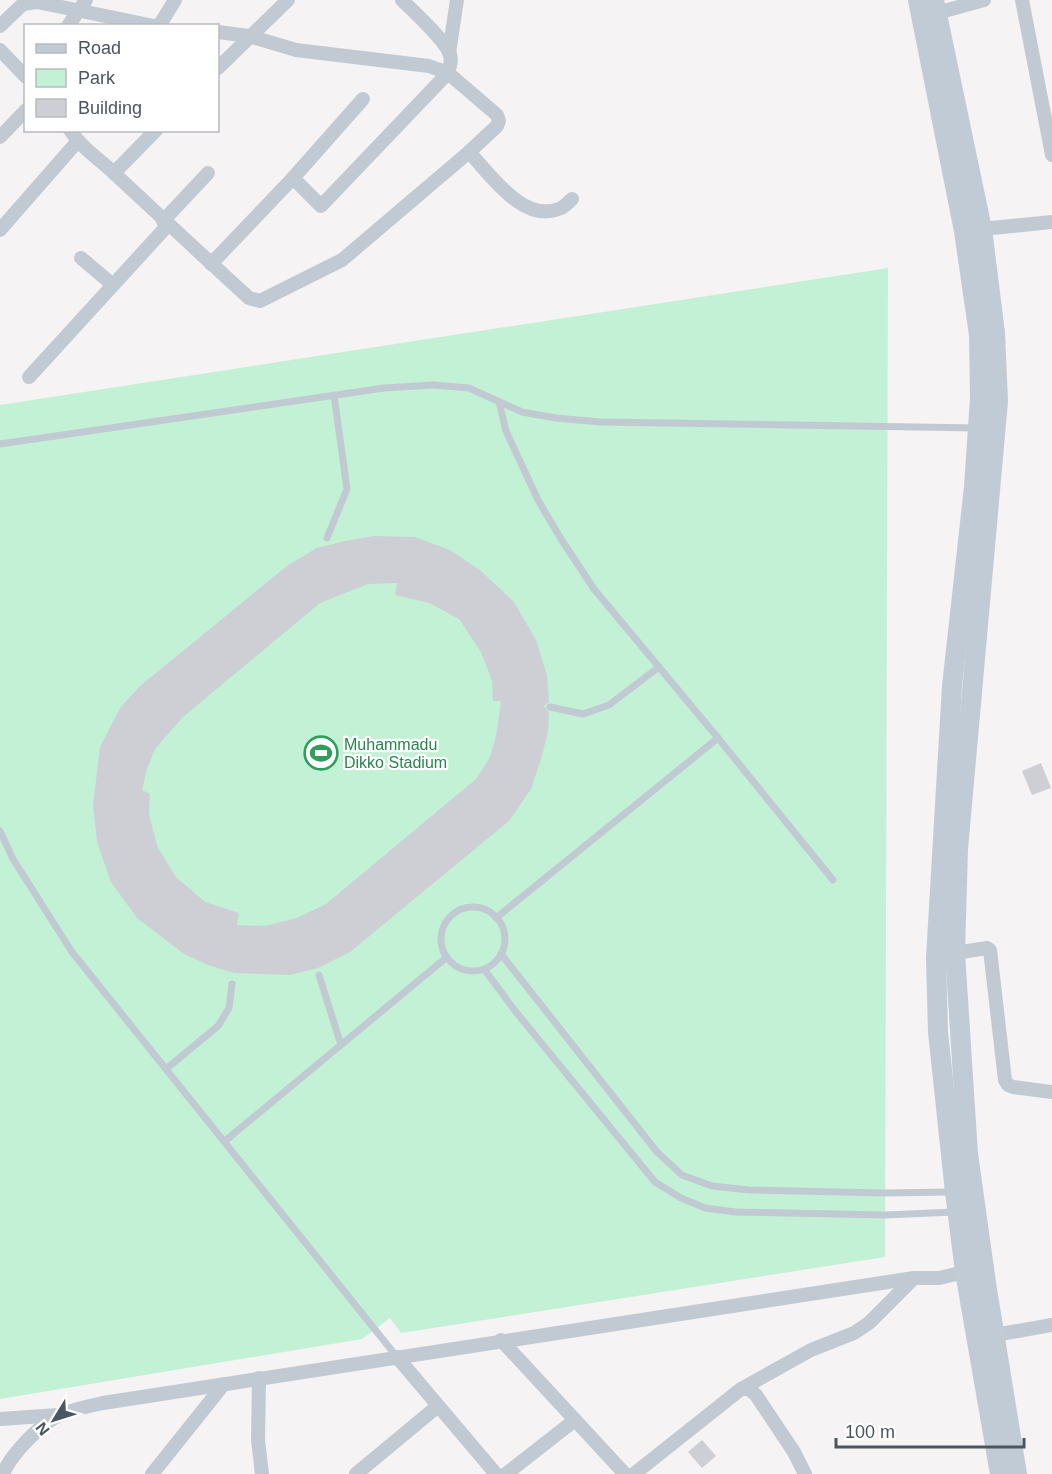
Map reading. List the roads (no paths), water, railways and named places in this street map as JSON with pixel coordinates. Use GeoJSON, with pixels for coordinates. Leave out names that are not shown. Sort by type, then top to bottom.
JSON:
{"type":"FeatureCollection","features":[{"type":"Feature","properties":{"kind":"main road"},"geometry":{"type":"LineString","coordinates":[[918,0],[972,276],[979,335],[980,398],[974,487],[952,686],[936,958],[938,1032],[957,1212],[965,1272],[1000,1474]]}},
{"type":"Feature","properties":{"kind":"main road"},"geometry":{"type":"LineString","coordinates":[[935,7],[982,229],[995,333],[998,400],[958,849],[954,953],[968,1154],[1017,1474]]}},
{"type":"Feature","properties":{"kind":"street"},"geometry":{"type":"LineString","coordinates":[[160,24],[175,0]]}},
{"type":"Feature","properties":{"kind":"street"},"geometry":{"type":"LineString","coordinates":[[219,67],[288,0]]}},
{"type":"Feature","properties":{"kind":"street"},"geometry":{"type":"LineString","coordinates":[[402,0],[449,53]]}},
{"type":"Feature","properties":{"kind":"street"},"geometry":{"type":"LineString","coordinates":[[293,178],[321,206],[448,73],[451,64],[449,53],[457,0]]}},
{"type":"Feature","properties":{"kind":"street"},"geometry":{"type":"LineString","coordinates":[[935,7],[984,0]]}},
{"type":"Feature","properties":{"kind":"street"},"geometry":{"type":"LineString","coordinates":[[1022,0],[1052,156]]}},
{"type":"Feature","properties":{"kind":"street"},"geometry":{"type":"LineString","coordinates":[[0,26],[23,4],[31,2],[83,5],[147,24]]}},
{"type":"Feature","properties":{"kind":"street"},"geometry":{"type":"LineString","coordinates":[[70,24],[83,5]]}},
{"type":"Feature","properties":{"kind":"street"},"geometry":{"type":"LineString","coordinates":[[0,231],[73,134],[211,264],[249,298],[260,302],[342,260],[469,152],[497,126],[499,121],[497,115],[448,73],[429,66],[296,50],[249,36],[219,33]]}},
{"type":"Feature","properties":{"kind":"street"},"geometry":{"type":"LineString","coordinates":[[1,54],[24,75]]}},
{"type":"Feature","properties":{"kind":"street"},"geometry":{"type":"LineString","coordinates":[[211,264],[293,178],[363,99]]}},
{"type":"Feature","properties":{"kind":"street"},"geometry":{"type":"LineString","coordinates":[[0,137],[24,112]]}},
{"type":"Feature","properties":{"kind":"street"},"geometry":{"type":"LineString","coordinates":[[114,173],[154,132]]}},
{"type":"Feature","properties":{"kind":"street"},"geometry":{"type":"LineString","coordinates":[[469,152],[516,201],[529,208],[547,211],[561,208],[572,199]]}},
{"type":"Feature","properties":{"kind":"street"},"geometry":{"type":"LineString","coordinates":[[29,377],[113,285],[208,173]]}},
{"type":"Feature","properties":{"kind":"street"},"geometry":{"type":"LineString","coordinates":[[982,229],[1052,222]]}},
{"type":"Feature","properties":{"kind":"street"},"geometry":{"type":"LineString","coordinates":[[81,258],[113,285]]}},
{"type":"Feature","properties":{"kind":"street"},"geometry":{"type":"LineString","coordinates":[[954,953],[987,948],[990,950],[1005,1080],[1008,1085],[1052,1092]]}},
{"type":"Feature","properties":{"kind":"street"},"geometry":{"type":"LineString","coordinates":[[0,1419],[60,1414],[103,1403],[259,1378],[914,1278],[939,1278],[965,1272]]}},
{"type":"Feature","properties":{"kind":"street"},"geometry":{"type":"LineString","coordinates":[[634,1474],[741,1389],[811,1350],[854,1333],[868,1323],[914,1278]]}},
{"type":"Feature","properties":{"kind":"street"},"geometry":{"type":"LineString","coordinates":[[995,1335],[1052,1325]]}},
{"type":"Feature","properties":{"kind":"street"},"geometry":{"type":"LineString","coordinates":[[501,1341],[625,1474]]}},
{"type":"Feature","properties":{"kind":"street"},"geometry":{"type":"LineString","coordinates":[[397,1357],[496,1474]]}},
{"type":"Feature","properties":{"kind":"street"},"geometry":{"type":"LineString","coordinates":[[259,1378],[258,1440],[262,1474]]}},
{"type":"Feature","properties":{"kind":"street"},"geometry":{"type":"LineString","coordinates":[[152,1474],[224,1384]]}},
{"type":"Feature","properties":{"kind":"street"},"geometry":{"type":"LineString","coordinates":[[741,1389],[749,1389],[756,1395],[794,1452],[805,1474]]}},
{"type":"Feature","properties":{"kind":"street"},"geometry":{"type":"LineString","coordinates":[[356,1474],[438,1406]]}},
{"type":"Feature","properties":{"kind":"street"},"geometry":{"type":"LineString","coordinates":[[3,1474],[13,1458],[38,1430],[60,1414]]}},
{"type":"Feature","properties":{"kind":"street"},"geometry":{"type":"LineString","coordinates":[[506,1474],[575,1420]]}},
{"type":"Feature","properties":{"kind":"lane"},"geometry":{"type":"LineString","coordinates":[[0,444],[384,388],[433,385],[469,388],[522,412],[600,422],[978,428]]}},
{"type":"Feature","properties":{"kind":"lane"},"geometry":{"type":"LineString","coordinates":[[327,538],[347,489],[334,396]]}},
{"type":"Feature","properties":{"kind":"lane"},"geometry":{"type":"LineString","coordinates":[[499,402],[506,431],[538,500],[594,589],[833,880]]}},
{"type":"Feature","properties":{"kind":"lane"},"geometry":{"type":"LineString","coordinates":[[549,707],[583,714],[609,705],[659,667]]}},
{"type":"Feature","properties":{"kind":"lane"},"geometry":{"type":"LineString","coordinates":[[496,918],[718,738]]}},
{"type":"Feature","properties":{"kind":"lane"},"geometry":{"type":"LineString","coordinates":[[0,831],[13,859],[72,952],[397,1357]]}},
{"type":"Feature","properties":{"kind":"lane"},"geometry":{"type":"LineString","coordinates":[[468,907],[484,909],[496,918],[504,931],[505,939],[501,954],[494,963],[484,969],[468,970],[453,963],[447,957],[441,942],[444,926],[454,913],[468,907]]}},
{"type":"Feature","properties":{"kind":"lane"},"geometry":{"type":"LineString","coordinates":[[501,954],[657,1152],[682,1175],[712,1186],[749,1190],[955,1192]]}},
{"type":"Feature","properties":{"kind":"lane"},"geometry":{"type":"LineString","coordinates":[[225,1141],[447,957]]}},
{"type":"Feature","properties":{"kind":"lane"},"geometry":{"type":"LineString","coordinates":[[484,969],[523,1021],[655,1182],[681,1198],[705,1208],[735,1212],[874,1215],[957,1212]]}},
{"type":"Feature","properties":{"kind":"lane"},"geometry":{"type":"LineString","coordinates":[[319,975],[341,1046]]}},
{"type":"Feature","properties":{"kind":"lane"},"geometry":{"type":"LineString","coordinates":[[166,1069],[218,1026],[229,1008],[232,984]]}},
{"type":"Feature","properties":{"kind":"place","name":"Muhammadu Dikko Stadium"},"geometry":{"type":"Point","coordinates":[321,753]}}]}
